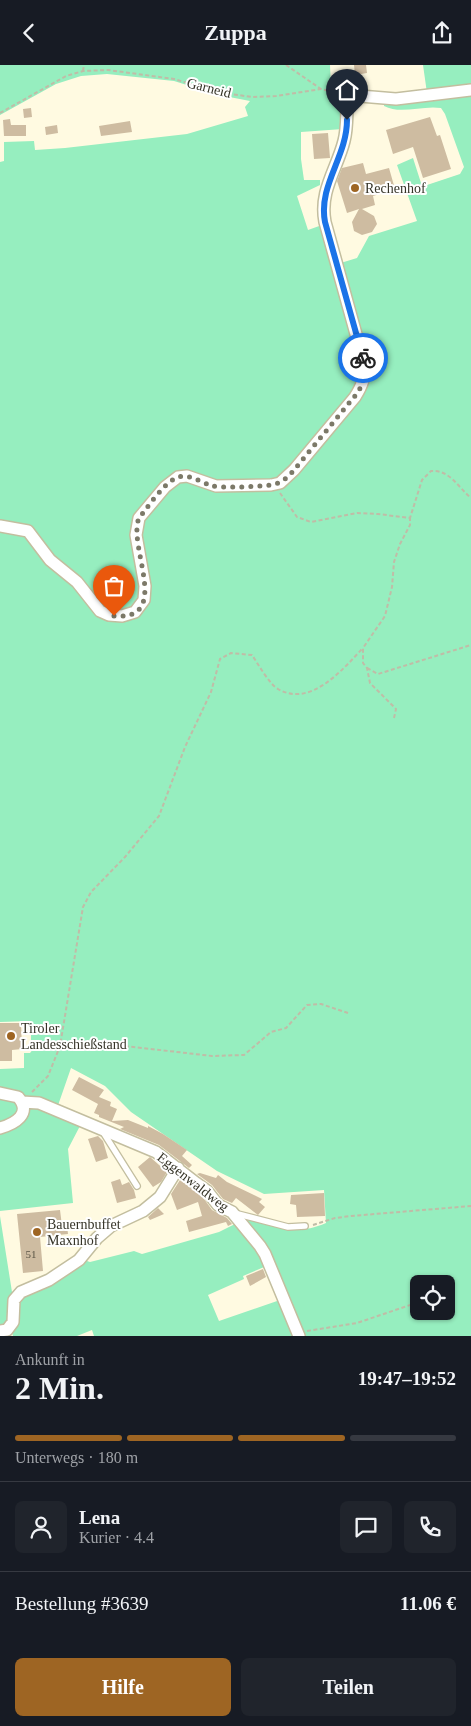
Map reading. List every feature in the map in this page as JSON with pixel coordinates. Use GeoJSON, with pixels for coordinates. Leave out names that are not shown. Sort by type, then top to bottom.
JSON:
{"type":"FeatureCollection","features":[{"type":"Feature","properties":{"kind":"street"},"geometry":{"type":"LineString","coordinates":[[0,526],[28,531],[50,560],[77,582],[100,611],[109,615],[122,616],[135,612],[144,600],[145,586],[136,535],[137,523],[139,518],[173,479],[187,477],[216,486],[275,485],[284,480],[355,397],[364,379],[364,363],[323,209],[327,184],[342,149],[346,133],[348,95],[396,99],[471,91]]}},
{"type":"Feature","properties":{"kind":"street","name":"Eggenwaldweg"},"geometry":{"type":"LineString","coordinates":[[0,1093],[15,1096],[22,1102],[38,1103],[100,1128],[156,1152],[178,1168],[206,1191],[218,1205],[232,1212],[260,1245],[298,1334]]}},
{"type":"Feature","properties":{"kind":"street"},"geometry":{"type":"LineString","coordinates":[[0,1128],[11,1125],[20,1119],[23,1111],[22,1102]]}},
{"type":"Feature","properties":{"kind":"street"},"geometry":{"type":"LineString","coordinates":[[0,1331],[7,1330],[13,1323],[14,1300],[21,1292],[49,1280],[79,1260],[97,1238],[111,1226],[143,1211],[160,1197],[178,1168]]}},
{"type":"Feature","properties":{"kind":"lane"},"geometry":{"type":"LineString","coordinates":[[100,1128],[137,1186]]}},
{"type":"Feature","properties":{"kind":"lane"},"geometry":{"type":"LineString","coordinates":[[232,1212],[288,1227],[305,1226]]}},
{"type":"Feature","properties":{"kind":"path"},"geometry":{"type":"LineString","coordinates":[[83,71],[84,65]]}},
{"type":"Feature","properties":{"kind":"path"},"geometry":{"type":"LineString","coordinates":[[286,65],[321,89]]}},
{"type":"Feature","properties":{"kind":"path","name":"Garneid"},"geometry":{"type":"LineString","coordinates":[[0,113],[66,77],[83,71],[108,70],[174,79],[217,92],[252,97],[276,96],[321,89],[348,95]]}},
{"type":"Feature","properties":{"kind":"path"},"geometry":{"type":"LineString","coordinates":[[22,1102],[48,1076],[60,1046],[83,907],[91,893],[125,857],[159,816],[185,747],[211,692],[220,659],[231,653],[252,655],[277,689],[295,696],[314,690],[339,672],[363,648],[385,616],[392,587],[394,562],[400,544],[410,525],[410,518],[422,480],[431,471],[447,473],[471,498]]}},
{"type":"Feature","properties":{"kind":"path"},"geometry":{"type":"LineString","coordinates":[[275,485],[297,517],[311,521],[357,513],[410,518]]}},
{"type":"Feature","properties":{"kind":"path"},"geometry":{"type":"LineString","coordinates":[[363,648],[364,663],[378,674],[471,645]]}},
{"type":"Feature","properties":{"kind":"path"},"geometry":{"type":"LineString","coordinates":[[368,668],[370,683],[396,709],[394,718]]}},
{"type":"Feature","properties":{"kind":"path"},"geometry":{"type":"LineString","coordinates":[[60,1046],[108,1044],[212,1056],[244,1055],[271,1032],[286,1027],[307,1005],[321,1004],[348,1013]]}},
{"type":"Feature","properties":{"kind":"path"},"geometry":{"type":"LineString","coordinates":[[305,1226],[317,1225],[335,1218],[351,1216],[471,1206]]}},
{"type":"Feature","properties":{"kind":"path"},"geometry":{"type":"LineString","coordinates":[[298,1334],[357,1323],[410,1305]]}},
{"type":"Feature","properties":{"kind":"green space"},"geometry":{"type":"Polygon","coordinates":[[[0,65],[330,65],[331,88],[399,96],[427,93],[423,65],[471,65],[471,1336],[302,1336],[242,1218],[284,1229],[294,1230],[315,1227],[326,1223],[324,1190],[264,1194],[217,1171],[131,1112],[105,1086],[71,1068],[55,1114],[81,1124],[68,1149],[73,1203],[0,1211],[0,1069],[24,1068],[24,1053],[30,1053],[38,1043],[37,1040],[31,1040],[31,1021],[0,1022],[0,162],[4,161],[4,142],[34,141],[35,150],[187,134],[248,116],[245,107],[250,101],[219,95],[174,81],[107,74],[81,76],[56,84],[0,115],[0,65]],[[343,97],[343,129],[301,132],[301,159],[304,180],[320,180],[320,185],[297,196],[308,230],[322,225],[334,265],[357,258],[369,236],[417,221],[397,165],[413,158],[421,183],[427,185],[460,174],[464,167],[445,114],[441,108],[397,110],[384,106],[384,101],[343,97]]]}},
{"type":"Feature","properties":{"kind":"green space"},"geometry":{"type":"Polygon","coordinates":[[[0,1216],[12,1292],[11,1320],[0,1328],[0,1216]]]}},
{"type":"Feature","properties":{"kind":"green space"},"geometry":{"type":"Polygon","coordinates":[[[237,1223],[269,1265],[243,1276],[244,1279],[208,1295],[219,1321],[280,1300],[296,1336],[94,1336],[92,1330],[77,1336],[13,1336],[11,1330],[16,1301],[84,1260],[90,1262],[134,1251],[142,1254],[219,1232],[237,1223]]]}},
{"type":"Feature","properties":{"kind":"building"},"geometry":{"type":"Polygon","coordinates":[[[354,65],[366,65],[367,73],[355,75],[354,65]]]}},
{"type":"Feature","properties":{"kind":"building"},"geometry":{"type":"Polygon","coordinates":[[[31,108],[32,117],[24,118],[23,109],[31,108]]]}},
{"type":"Feature","properties":{"kind":"building"},"geometry":{"type":"Polygon","coordinates":[[[430,117],[437,136],[440,135],[451,169],[423,178],[413,147],[393,154],[386,130],[430,117]]]}},
{"type":"Feature","properties":{"kind":"building"},"geometry":{"type":"Polygon","coordinates":[[[10,119],[11,125],[26,125],[26,136],[4,136],[3,120],[10,119]]]}},
{"type":"Feature","properties":{"kind":"building"},"geometry":{"type":"Polygon","coordinates":[[[130,121],[132,132],[101,136],[99,126],[130,121]]]}},
{"type":"Feature","properties":{"kind":"building"},"geometry":{"type":"Polygon","coordinates":[[[57,125],[58,133],[46,135],[45,127],[57,125]]]}},
{"type":"Feature","properties":{"kind":"building"},"geometry":{"type":"Polygon","coordinates":[[[328,133],[330,158],[314,159],[312,134],[328,133]]]}},
{"type":"Feature","properties":{"kind":"building","name":"Rechenhof"},"geometry":{"type":"Polygon","coordinates":[[[363,163],[366,174],[389,168],[395,189],[373,196],[375,205],[362,209],[374,216],[377,224],[372,232],[362,235],[354,231],[352,222],[359,209],[347,213],[337,181],[342,168],[363,163]]]}},
{"type":"Feature","properties":{"kind":"building","name":"Tiroler Landesschießstand"},"geometry":{"type":"Polygon","coordinates":[[[0,1023],[21,1023],[22,1049],[12,1050],[12,1061],[0,1061],[0,1023]]]}},
{"type":"Feature","properties":{"kind":"building"},"geometry":{"type":"Polygon","coordinates":[[[79,1077],[104,1090],[99,1097],[111,1102],[110,1106],[117,1109],[112,1121],[128,1120],[148,1128],[148,1126],[163,1134],[187,1150],[182,1156],[192,1165],[189,1168],[159,1145],[120,1129],[124,1127],[99,1117],[99,1115],[94,1113],[98,1104],[72,1090],[79,1077]]]}},
{"type":"Feature","properties":{"kind":"building"},"geometry":{"type":"Polygon","coordinates":[[[98,1136],[103,1141],[108,1158],[96,1162],[88,1139],[98,1136]]]}},
{"type":"Feature","properties":{"kind":"building"},"geometry":{"type":"Polygon","coordinates":[[[150,1157],[167,1172],[161,1182],[153,1187],[138,1167],[150,1157]]]}},
{"type":"Feature","properties":{"kind":"building"},"geometry":{"type":"Polygon","coordinates":[[[200,1173],[216,1178],[218,1175],[227,1182],[262,1199],[259,1202],[265,1207],[258,1215],[236,1198],[232,1203],[223,1199],[212,1185],[197,1174],[200,1173]]]}},
{"type":"Feature","properties":{"kind":"building"},"geometry":{"type":"Polygon","coordinates":[[[120,1179],[122,1185],[129,1182],[136,1198],[117,1203],[111,1182],[120,1179]]]}},
{"type":"Feature","properties":{"kind":"building"},"geometry":{"type":"Polygon","coordinates":[[[180,1180],[202,1196],[212,1210],[227,1218],[232,1224],[228,1226],[226,1222],[189,1232],[186,1221],[202,1216],[198,1202],[177,1210],[171,1194],[180,1180]]]}},
{"type":"Feature","properties":{"kind":"building"},"geometry":{"type":"Polygon","coordinates":[[[324,1193],[325,1216],[297,1217],[296,1205],[290,1204],[291,1195],[324,1193]]]}},
{"type":"Feature","properties":{"kind":"building"},"geometry":{"type":"Polygon","coordinates":[[[158,1208],[164,1214],[150,1220],[148,1217],[158,1208]]]}},
{"type":"Feature","properties":{"kind":"building"},"geometry":{"type":"Polygon","coordinates":[[[60,1210],[62,1226],[67,1226],[68,1234],[40,1237],[43,1271],[23,1273],[17,1214],[60,1210]]]}},
{"type":"Feature","properties":{"kind":"building"},"geometry":{"type":"Polygon","coordinates":[[[263,1269],[266,1277],[250,1286],[246,1276],[263,1269]]]}},
{"type":"Feature","properties":{"kind":"way so far"},"geometry":{"type":"LineString","coordinates":[[114,616],[129,615],[135,612],[144,600],[145,586],[136,535],[137,523],[165,487],[173,479],[182,476],[210,485],[225,487],[275,485],[280,483],[294,470],[359,391],[365,375],[363,358]]}},
{"type":"Feature","properties":{"kind":"place","name":"Rechenhof"},"geometry":{"type":"Point","coordinates":[355,188]}},
{"type":"Feature","properties":{"kind":"place","name":"Tiroler Landesschießstand"},"geometry":{"type":"Point","coordinates":[11,1036]}},
{"type":"Feature","properties":{"kind":"place","name":"Bauernbuffet Maxnhof"},"geometry":{"type":"Point","coordinates":[37,1232]}},
{"type":"Feature","properties":{"kind":"route"},"geometry":{"type":"LineString","coordinates":[[347,120],[345,140],[327,184],[323,209],[363,358]]}}]}
